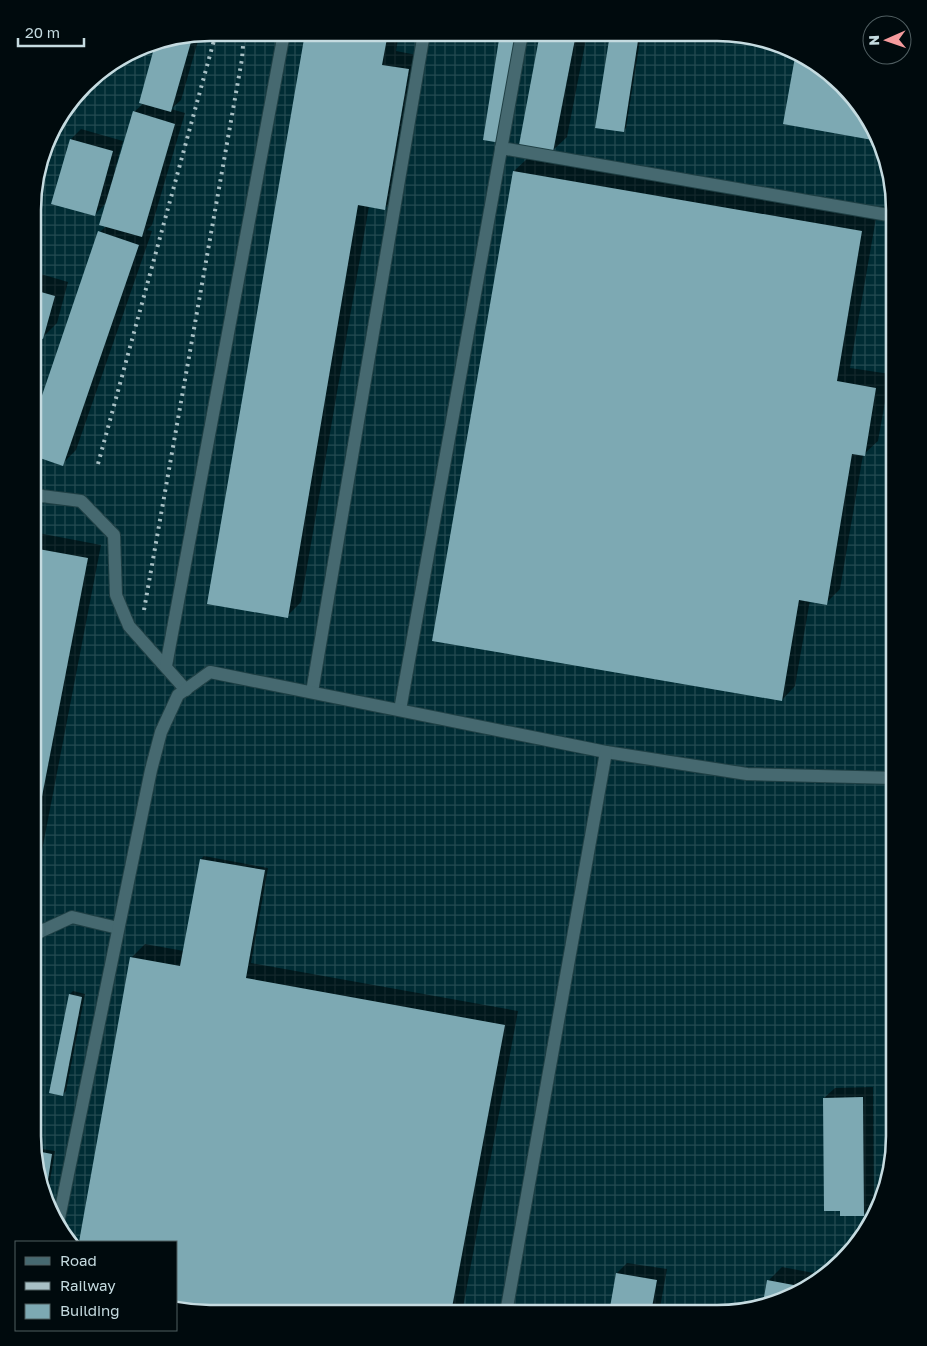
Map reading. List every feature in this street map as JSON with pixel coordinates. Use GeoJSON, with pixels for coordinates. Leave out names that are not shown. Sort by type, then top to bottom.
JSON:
{"type":"FeatureCollection","features":[{"type":"Feature","properties":{"kind":"lane"},"geometry":{"type":"LineString","coordinates":[[166,666],[283,41]]}},
{"type":"Feature","properties":{"kind":"lane"},"geometry":{"type":"LineString","coordinates":[[312,692],[423,41]]}},
{"type":"Feature","properties":{"kind":"lane"},"geometry":{"type":"LineString","coordinates":[[400,710],[521,41]]}},
{"type":"Feature","properties":{"kind":"lane"},"geometry":{"type":"LineString","coordinates":[[501,148],[886,215]]}},
{"type":"Feature","properties":{"kind":"lane"},"geometry":{"type":"LineString","coordinates":[[41,496],[82,501],[114,535],[116,595],[129,626],[186,690]]}},
{"type":"Feature","properties":{"kind":"lane"},"geometry":{"type":"LineString","coordinates":[[60,1213],[151,770],[161,732],[178,695],[210,672],[606,752],[747,774],[885,778]]}},
{"type":"Feature","properties":{"kind":"lane"},"geometry":{"type":"LineString","coordinates":[[507,1305],[606,752]]}},
{"type":"Feature","properties":{"kind":"lane"},"geometry":{"type":"LineString","coordinates":[[41,931],[72,917],[118,928]]}},
{"type":"Feature","properties":{"kind":"shaded area"},"geometry":{"type":"Polygon","coordinates":[[[210,41],[717,41],[739,43],[761,47],[781,54],[811,70],[844,99],[868,135],[883,177],[886,210],[885,1147],[883,1169],[877,1190],[857,1230],[828,1263],[792,1287],[750,1302],[717,1305],[210,1305],[188,1303],[178,1301],[178,1241],[78,1241],[59,1211],[44,1169],[41,1136],[41,210],[44,177],[59,135],[83,99],[116,70],[135,59],[166,47],[210,41]]]}},
{"type":"Feature","properties":{"kind":"building"},"geometry":{"type":"Polygon","coordinates":[[[304,41],[386,41],[382,65],[409,69],[385,210],[358,205],[288,618],[207,604],[304,41]]]}},
{"type":"Feature","properties":{"kind":"building"},"geometry":{"type":"Polygon","coordinates":[[[499,41],[517,41],[501,143],[483,140],[499,41]]]}},
{"type":"Feature","properties":{"kind":"building"},"geometry":{"type":"Polygon","coordinates":[[[538,41],[575,41],[553,152],[519,145],[538,41]]]}},
{"type":"Feature","properties":{"kind":"building"},"geometry":{"type":"Polygon","coordinates":[[[609,41],[638,41],[624,132],[595,128],[609,41]]]}},
{"type":"Feature","properties":{"kind":"building"},"geometry":{"type":"Polygon","coordinates":[[[191,43],[171,112],[139,103],[153,51],[191,43]]]}},
{"type":"Feature","properties":{"kind":"building"},"geometry":{"type":"Polygon","coordinates":[[[794,61],[828,83],[844,99],[857,116],[870,140],[783,124],[794,61]]]}},
{"type":"Feature","properties":{"kind":"building"},"geometry":{"type":"Polygon","coordinates":[[[133,111],[175,124],[142,237],[99,225],[133,111]]]}},
{"type":"Feature","properties":{"kind":"building"},"geometry":{"type":"Polygon","coordinates":[[[70,139],[113,151],[95,216],[51,204],[70,139]]]}},
{"type":"Feature","properties":{"kind":"building"},"geometry":{"type":"Polygon","coordinates":[[[513,171],[862,231],[837,381],[876,388],[865,456],[852,454],[827,605],[799,600],[782,701],[432,641],[513,171]]]}},
{"type":"Feature","properties":{"kind":"building"},"geometry":{"type":"Polygon","coordinates":[[[98,231],[139,245],[63,466],[41,458],[41,398],[98,231]]]}},
{"type":"Feature","properties":{"kind":"building"},"geometry":{"type":"Polygon","coordinates":[[[41,292],[55,296],[43,339],[41,338],[41,292]]]}},
{"type":"Feature","properties":{"kind":"building"},"geometry":{"type":"Polygon","coordinates":[[[41,549],[88,558],[41,802],[41,549]]]}},
{"type":"Feature","properties":{"kind":"building"},"geometry":{"type":"Polygon","coordinates":[[[200,859],[265,870],[246,978],[505,1025],[452,1305],[210,1305],[188,1303],[178,1301],[178,1241],[79,1241],[130,957],[180,966],[200,859]]]}},
{"type":"Feature","properties":{"kind":"building"},"geometry":{"type":"Polygon","coordinates":[[[69,994],[82,997],[63,1096],[49,1093],[69,994]]]}},
{"type":"Feature","properties":{"kind":"building"},"geometry":{"type":"Polygon","coordinates":[[[863,1097],[864,1216],[840,1216],[840,1211],[824,1211],[823,1098],[863,1097]]]}},
{"type":"Feature","properties":{"kind":"building"},"geometry":{"type":"Polygon","coordinates":[[[42,1152],[52,1154],[48,1182],[42,1152]]]}},
{"type":"Feature","properties":{"kind":"building"},"geometry":{"type":"Polygon","coordinates":[[[616,1273],[657,1280],[652,1305],[610,1305],[616,1273]]]}},
{"type":"Feature","properties":{"kind":"building"},"geometry":{"type":"Polygon","coordinates":[[[767,1280],[795,1285],[771,1296],[764,1298],[767,1280]]]}},
{"type":"Feature","properties":{"kind":"railway"},"geometry":{"type":"LineString","coordinates":[[98,464],[214,41]]}},
{"type":"Feature","properties":{"kind":"railway"},"geometry":{"type":"LineString","coordinates":[[144,610],[242,59],[243,41]]}}]}
